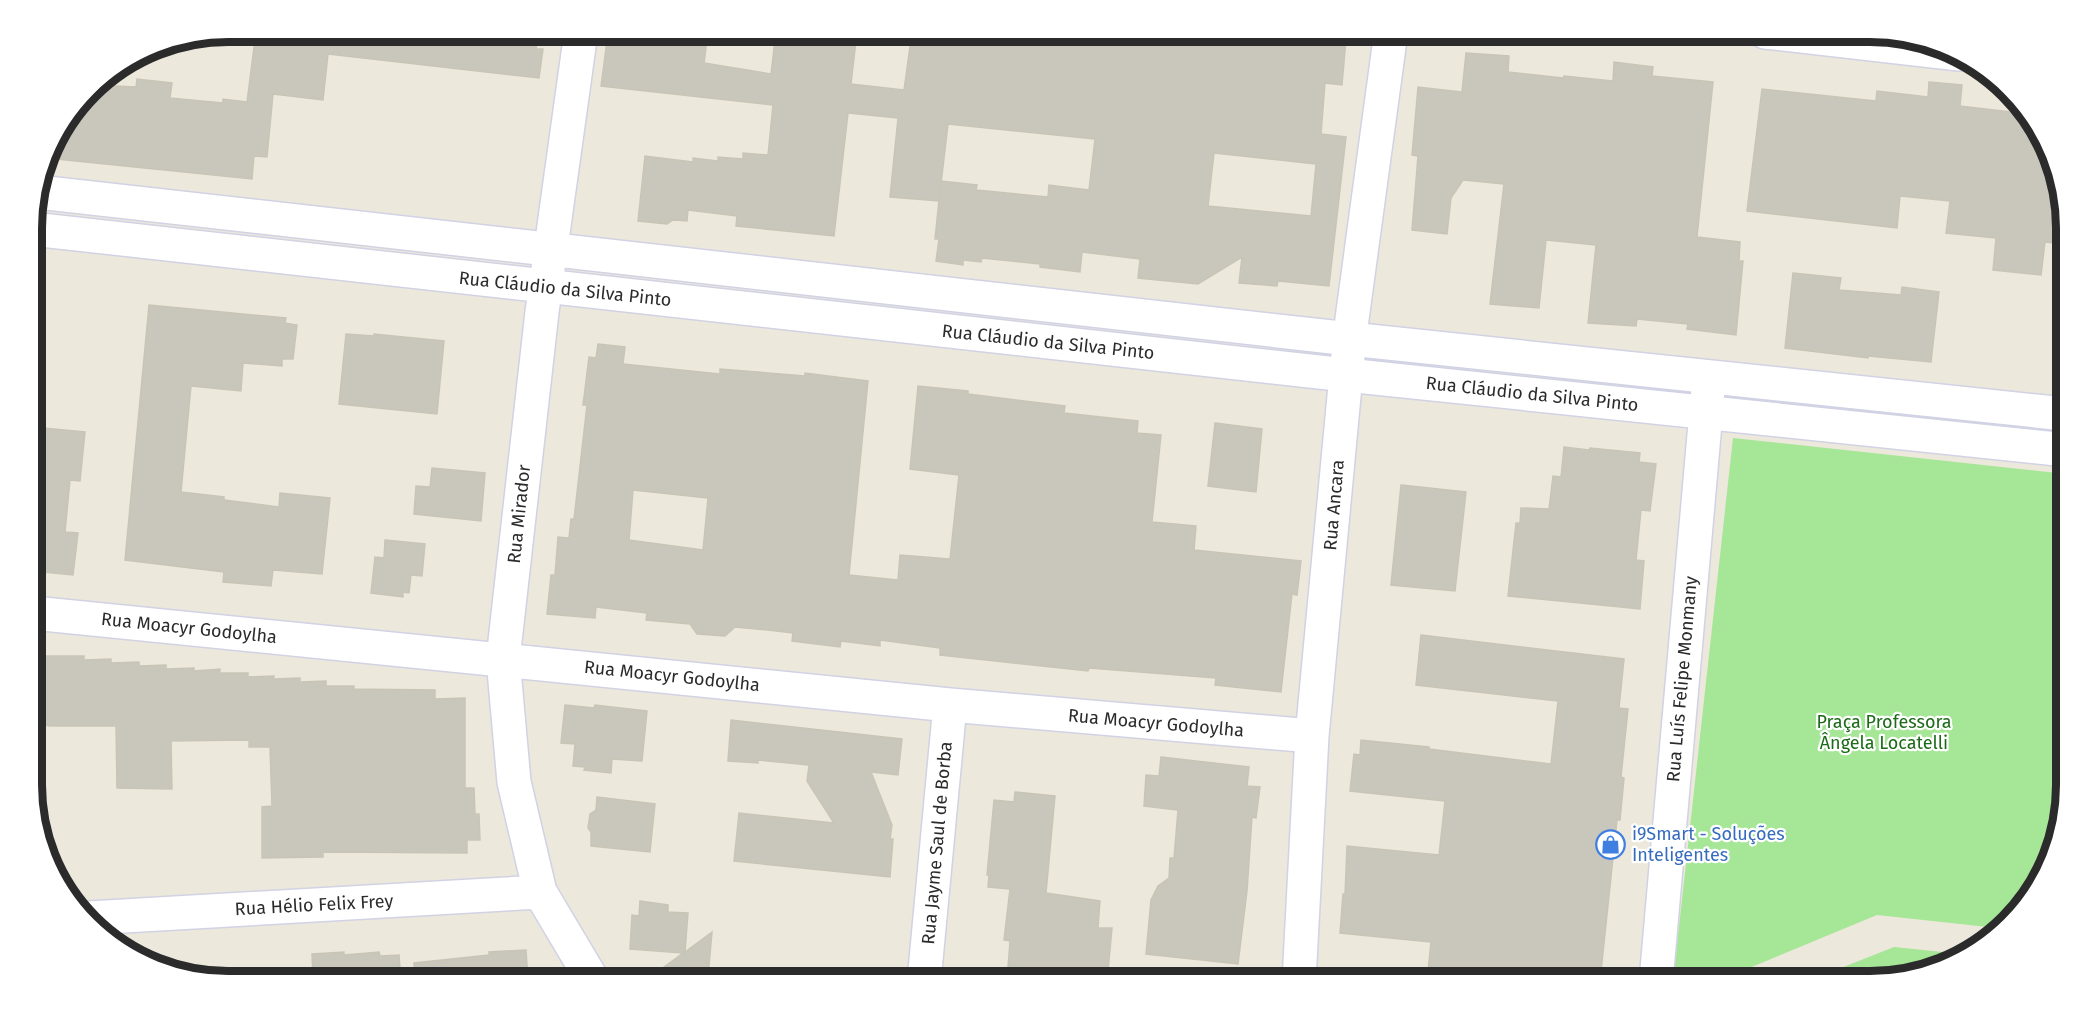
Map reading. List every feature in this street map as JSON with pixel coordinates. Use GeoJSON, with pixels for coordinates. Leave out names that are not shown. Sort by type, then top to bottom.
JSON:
{"type":"FeatureCollection","features":[{"type":"Feature","properties":{"kind":"street","name":"Rua Mirador"},"geometry":{"type":"LineString","coordinates":[[580,42],[549,251],[503,659],[514,782],[540,892],[587,971]]}},
{"type":"Feature","properties":{"kind":"street","name":"Rua Ancara"},"geometry":{"type":"LineString","coordinates":[[1300,971],[1312,736],[1346,375],[1390,42]]}},
{"type":"Feature","properties":{"kind":"street"},"geometry":{"type":"LineString","coordinates":[[1853,42],[1924,50]]}},
{"type":"Feature","properties":{"kind":"street","name":"Rua Cláudio da Silva Pinto"},"geometry":{"type":"LineString","coordinates":[[46,193],[991,300],[1709,378],[2056,413]]}},
{"type":"Feature","properties":{"kind":"street"},"geometry":{"type":"LineString","coordinates":[[250,254],[254,217]]}},
{"type":"Feature","properties":{"kind":"street","name":"Rua Cláudio da Silva Pinto"},"geometry":{"type":"LineString","coordinates":[[42,230],[1346,375],[2056,449]]}},
{"type":"Feature","properties":{"kind":"street"},"geometry":{"type":"LineString","coordinates":[[987,335],[991,300]]}},
{"type":"Feature","properties":{"kind":"street","name":"Rua Luís Felipe Monmany"},"geometry":{"type":"LineString","coordinates":[[1657,971],[1709,378]]}},
{"type":"Feature","properties":{"kind":"street","name":"Rua Moacyr Godoylha"},"geometry":{"type":"LineString","coordinates":[[42,613],[950,705],[1312,736]]}},
{"type":"Feature","properties":{"kind":"street","name":"Rua Jayme Saul de Borba"},"geometry":{"type":"LineString","coordinates":[[925,971],[950,705]]}},
{"type":"Feature","properties":{"kind":"street","name":"Rua Hélio Felix Frey"},"geometry":{"type":"LineString","coordinates":[[97,918],[540,892]]}},
{"type":"Feature","properties":{"kind":"green space","name":"Praça Professora Ângela Locatelli"},"geometry":{"type":"Polygon","coordinates":[[[1733,438],[2056,473],[2056,785],[2054,809],[2050,833],[2042,856],[2018,898],[1990,927],[1877,915],[1742,971],[1674,971],[1733,438]]]}},
{"type":"Feature","properties":{"kind":"green space"},"geometry":{"type":"Polygon","coordinates":[[[1894,947],[1950,953],[1930,961],[1882,971],[1833,971],[1894,947]]]}},
{"type":"Feature","properties":{"kind":"building"},"geometry":{"type":"Polygon","coordinates":[[[255,42],[537,42],[536,49],[543,49],[539,78],[328,54],[323,100],[273,94],[267,157],[254,156],[252,179],[55,159],[80,115],[108,86],[136,87],[137,79],[172,83],[170,98],[223,103],[223,99],[247,102],[255,42]]]}},
{"type":"Feature","properties":{"kind":"building"},"geometry":{"type":"Polygon","coordinates":[[[607,42],[628,44],[628,42],[707,42],[704,63],[771,74],[775,42],[856,42],[851,84],[904,90],[911,42],[1346,42],[1342,85],[1325,83],[1321,134],[1346,137],[1329,286],[1278,281],[1277,286],[1239,283],[1242,257],[1198,284],[1138,278],[1140,259],[1082,252],[1080,272],[1040,267],[1040,264],[982,258],[981,262],[963,260],[963,265],[936,261],[939,239],[935,239],[939,201],[890,197],[898,118],[848,113],[834,236],[736,226],[737,216],[688,210],[687,221],[673,220],[667,224],[638,221],[645,156],[693,162],[693,158],[718,161],[718,157],[743,159],[743,153],[768,155],[773,105],[601,86],[607,42]],[[948,124],[941,181],[977,185],[976,190],[1048,197],[1049,185],[1089,190],[1095,139],[948,124]],[[1214,153],[1208,206],[1311,216],[1316,164],[1214,153]]]}},
{"type":"Feature","properties":{"kind":"building"},"geometry":{"type":"Polygon","coordinates":[[[1466,53],[1509,56],[1508,72],[1613,81],[1614,62],[1653,67],[1652,76],[1713,82],[1697,237],[1740,242],[1739,261],[1743,261],[1736,335],[1687,329],[1688,324],[1637,319],[1636,326],[1588,323],[1596,245],[1546,240],[1539,308],[1490,304],[1504,184],[1463,180],[1451,198],[1447,234],[1412,230],[1418,156],[1412,155],[1418,87],[1462,92],[1466,53]]]}},
{"type":"Feature","properties":{"kind":"building"},"geometry":{"type":"Polygon","coordinates":[[[1929,82],[1962,85],[1960,106],[2016,113],[2031,135],[2050,180],[2056,228],[2056,243],[2045,242],[2041,275],[1993,270],[1996,238],[1946,233],[1950,201],[1900,196],[1897,228],[1747,211],[1762,89],[1876,101],[1877,91],[1928,97],[1929,82]]]}},
{"type":"Feature","properties":{"kind":"building"},"geometry":{"type":"Polygon","coordinates":[[[1793,273],[1841,278],[1839,290],[1901,295],[1902,287],[1939,292],[1931,362],[1868,356],[1868,358],[1785,348],[1793,273]]]}},
{"type":"Feature","properties":{"kind":"building"},"geometry":{"type":"Polygon","coordinates":[[[149,305],[286,318],[285,323],[297,325],[293,359],[282,359],[282,366],[243,363],[241,391],[191,386],[181,492],[279,507],[280,493],[330,498],[322,574],[273,570],[271,586],[223,582],[224,572],[125,560],[149,305]]]}},
{"type":"Feature","properties":{"kind":"building"},"geometry":{"type":"Polygon","coordinates":[[[346,334],[374,336],[374,334],[444,341],[437,414],[339,404],[346,334]]]}},
{"type":"Feature","properties":{"kind":"building"},"geometry":{"type":"Polygon","coordinates":[[[598,344],[625,347],[623,364],[720,374],[720,369],[805,376],[805,373],[868,381],[849,575],[898,580],[900,555],[950,559],[959,475],[910,469],[918,386],[1065,406],[1064,413],[1138,421],[1137,433],[1161,435],[1152,522],[1196,526],[1194,550],[1301,561],[1297,595],[1292,594],[1281,692],[1215,685],[1216,678],[1089,668],[1088,671],[940,655],[940,648],[880,640],[880,646],[841,641],[840,647],[792,641],[793,633],[735,627],[725,636],[697,634],[690,624],[646,620],[647,613],[596,607],[595,618],[547,614],[551,575],[555,575],[558,537],[569,538],[571,519],[574,519],[587,405],[583,405],[589,357],[596,358],[598,344]],[[633,490],[629,540],[703,550],[708,498],[633,490]]]}},
{"type":"Feature","properties":{"kind":"building"},"geometry":{"type":"Polygon","coordinates":[[[1215,423],[1262,429],[1256,492],[1208,486],[1215,423]]]}},
{"type":"Feature","properties":{"kind":"building"},"geometry":{"type":"Polygon","coordinates":[[[42,428],[85,432],[80,481],[70,480],[65,532],[78,533],[73,575],[42,572],[42,428]]]}},
{"type":"Feature","properties":{"kind":"building"},"geometry":{"type":"Polygon","coordinates":[[[1564,447],[1640,453],[1639,462],[1656,464],[1650,511],[1641,510],[1636,560],[1644,561],[1640,609],[1508,596],[1516,523],[1520,523],[1521,508],[1549,509],[1553,476],[1561,477],[1564,447]]]}},
{"type":"Feature","properties":{"kind":"building"},"geometry":{"type":"Polygon","coordinates":[[[432,468],[485,473],[481,521],[414,514],[416,486],[430,487],[432,468]]]}},
{"type":"Feature","properties":{"kind":"building"},"geometry":{"type":"Polygon","coordinates":[[[1401,485],[1466,492],[1455,591],[1391,585],[1401,485]]]}},
{"type":"Feature","properties":{"kind":"building"},"geometry":{"type":"Polygon","coordinates":[[[385,540],[425,544],[422,576],[411,575],[409,593],[403,592],[403,597],[371,593],[375,557],[384,558],[385,540]]]}},
{"type":"Feature","properties":{"kind":"building"},"geometry":{"type":"Polygon","coordinates":[[[1421,635],[1624,659],[1619,708],[1628,709],[1621,777],[1624,778],[1620,820],[1617,820],[1601,971],[1428,971],[1431,942],[1340,933],[1343,894],[1345,894],[1347,846],[1439,855],[1445,801],[1350,791],[1354,754],[1360,755],[1361,740],[1551,764],[1558,701],[1416,685],[1421,635]]]}},
{"type":"Feature","properties":{"kind":"building"},"geometry":{"type":"Polygon","coordinates":[[[42,656],[84,656],[84,660],[111,659],[111,663],[139,662],[139,666],[166,665],[166,669],[194,668],[194,671],[220,669],[220,673],[248,673],[248,677],[274,676],[273,679],[300,678],[300,682],[326,681],[326,686],[354,686],[354,689],[435,690],[435,699],[465,698],[465,788],[474,788],[475,814],[479,814],[480,840],[467,840],[467,853],[323,852],[323,857],[262,858],[262,807],[272,806],[270,747],[249,747],[249,740],[171,741],[172,789],[117,788],[116,726],[42,725],[42,656]]]}},
{"type":"Feature","properties":{"kind":"building"},"geometry":{"type":"Polygon","coordinates":[[[565,705],[594,708],[595,705],[647,711],[642,761],[612,759],[611,773],[584,770],[585,767],[573,766],[575,744],[561,743],[565,705]]]}},
{"type":"Feature","properties":{"kind":"building"},"geometry":{"type":"Polygon","coordinates":[[[731,720],[902,739],[898,775],[871,772],[892,825],[890,877],[734,861],[739,813],[834,823],[807,781],[809,765],[758,760],[758,763],[728,761],[731,720]]]}},
{"type":"Feature","properties":{"kind":"building"},"geometry":{"type":"Polygon","coordinates":[[[1161,757],[1249,767],[1247,786],[1260,787],[1256,818],[1252,817],[1247,891],[1238,964],[1146,954],[1151,900],[1158,886],[1169,878],[1170,858],[1174,858],[1178,810],[1144,806],[1146,775],[1159,776],[1161,757]]]}},
{"type":"Feature","properties":{"kind":"building"},"geometry":{"type":"Polygon","coordinates":[[[1015,792],[1055,796],[1046,893],[1100,901],[1098,928],[1112,928],[1108,971],[1008,971],[1010,941],[1004,940],[1010,889],[988,887],[989,875],[987,875],[994,800],[1014,802],[1015,792]]]}},
{"type":"Feature","properties":{"kind":"building"},"geometry":{"type":"Polygon","coordinates":[[[597,797],[655,804],[650,852],[591,846],[591,832],[588,828],[590,814],[596,810],[597,797]]]}},
{"type":"Feature","properties":{"kind":"building"},"geometry":{"type":"Polygon","coordinates":[[[640,901],[668,905],[668,912],[688,913],[685,952],[712,932],[709,971],[659,971],[683,953],[630,949],[632,915],[639,916],[640,901]]]}},
{"type":"Feature","properties":{"kind":"building"},"geometry":{"type":"Polygon","coordinates":[[[526,950],[527,971],[414,971],[414,963],[489,955],[489,952],[526,950]]]}},
{"type":"Feature","properties":{"kind":"building"},"geometry":{"type":"Polygon","coordinates":[[[344,952],[344,955],[379,952],[380,956],[399,955],[400,971],[313,971],[312,954],[344,952]]]}},
{"type":"Feature","properties":{"kind":"place","name":"i9Smart - Soluções Inteligentes"},"geometry":{"type":"Point","coordinates":[1611,844]}}]}
